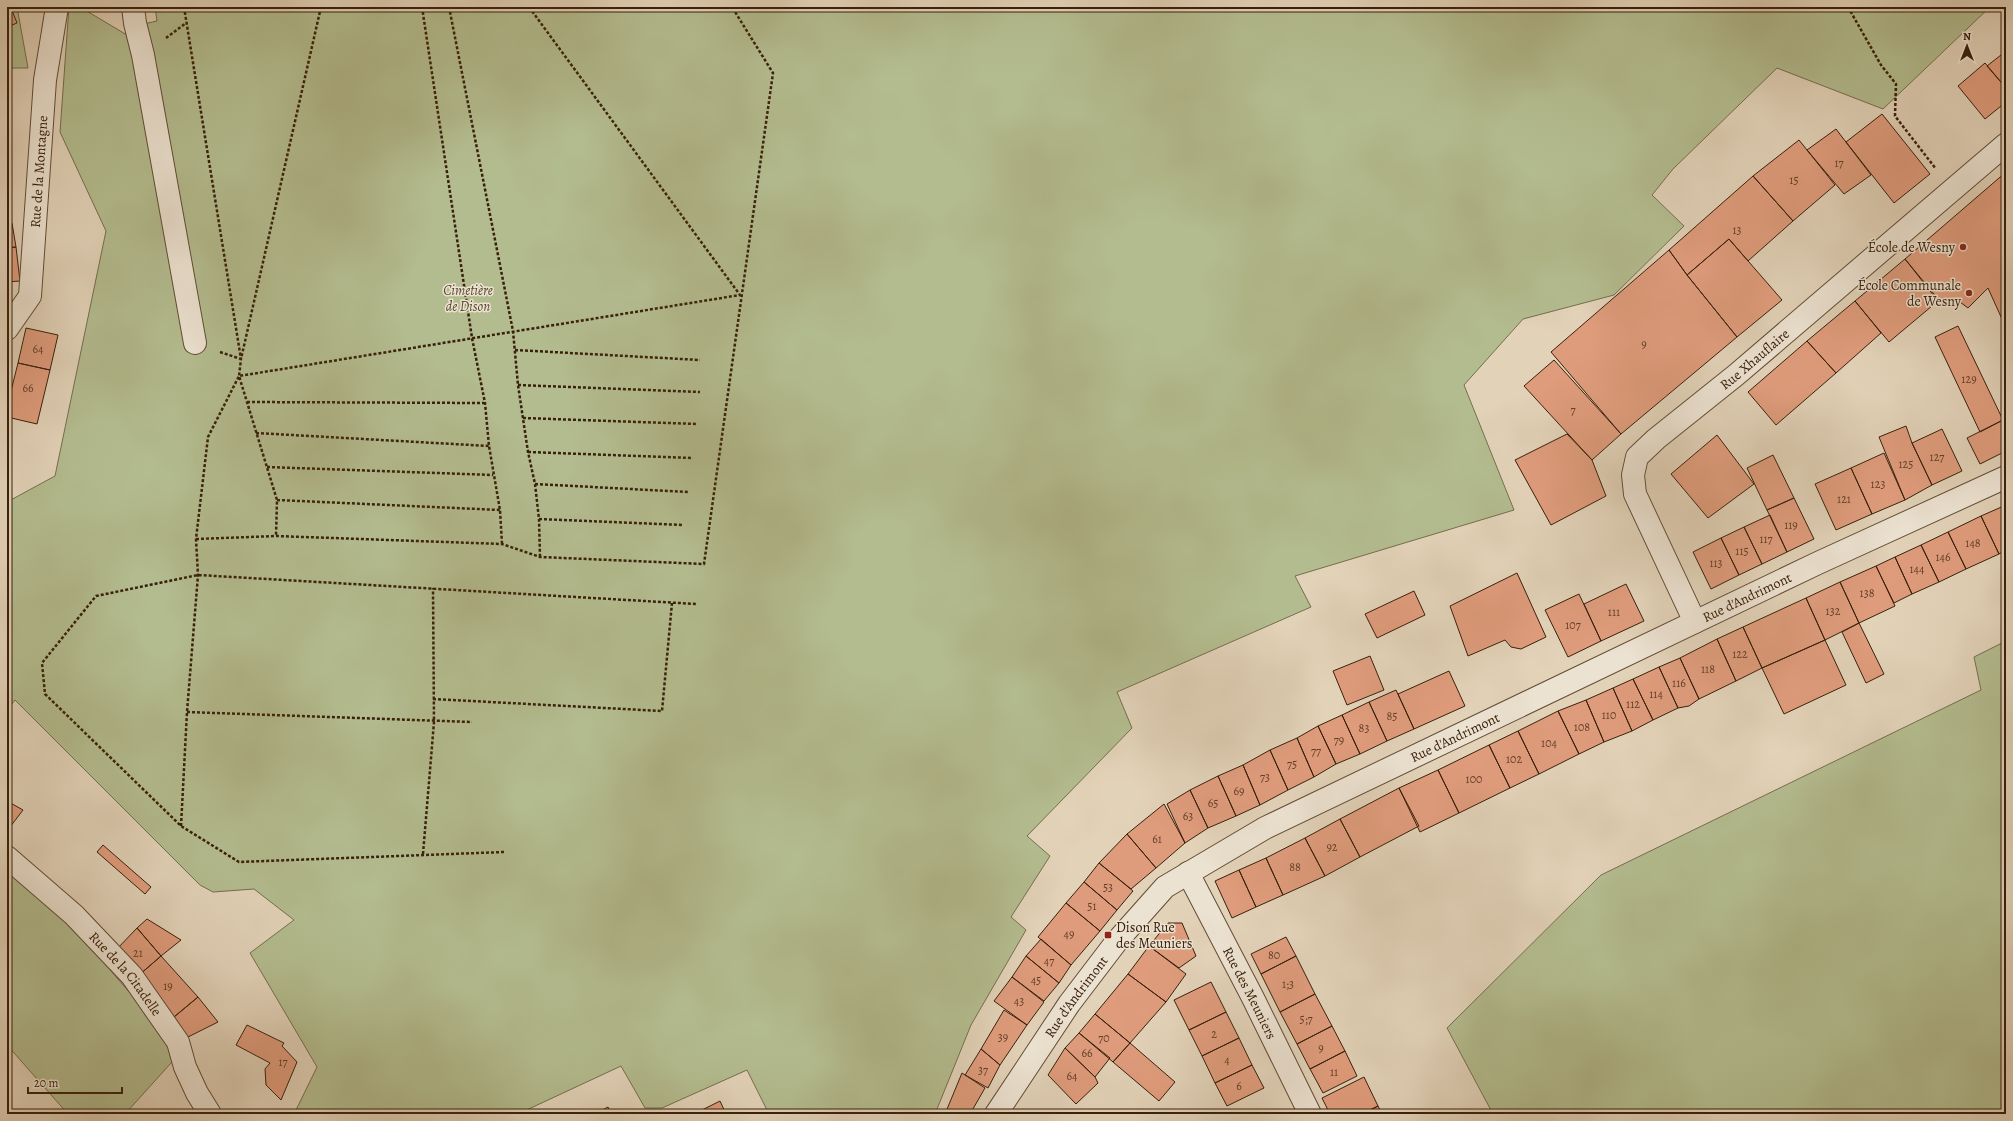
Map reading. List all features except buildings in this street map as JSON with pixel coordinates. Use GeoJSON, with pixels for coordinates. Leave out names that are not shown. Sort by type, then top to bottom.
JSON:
{"type":"FeatureCollection","features":[{"type":"Feature","properties":{"kind":"street","name":"Rue de la Montagne"},"geometry":{"type":"LineString","coordinates":[[7,328],[30,296],[45,80],[56,7]]}},
{"type":"Feature","properties":{"kind":"street"},"geometry":{"type":"LineString","coordinates":[[133,7],[135,23],[144,55],[195,343]]}},
{"type":"Feature","properties":{"kind":"street","name":"Rue Xhauflaire"},"geometry":{"type":"LineString","coordinates":[[1695,622],[1635,494],[1633,475],[1637,457],[1656,439],[1736,375],[2006,144]]}},
{"type":"Feature","properties":{"kind":"street","name":"Rue d'Andrimont"},"geometry":{"type":"LineString","coordinates":[[996,1114],[1070,1004],[1117,941],[1165,887],[1264,828],[1695,622],[2006,477]]}},
{"type":"Feature","properties":{"kind":"street","name":"Rue de la Citadelle"},"geometry":{"type":"LineString","coordinates":[[7,857],[74,915],[132,976],[178,1042],[185,1067],[210,1114]]}},
{"type":"Feature","properties":{"kind":"street","name":"Rue des Meuniers"},"geometry":{"type":"LineString","coordinates":[[1188,873],[1253,998],[1310,1114]]}},
{"type":"Feature","properties":{"kind":"path"},"geometry":{"type":"LineString","coordinates":[[184,7],[241,359]]}},
{"type":"Feature","properties":{"kind":"path"},"geometry":{"type":"LineString","coordinates":[[181,826],[187,712],[198,574],[196,540],[208,437],[239,376],[241,359],[321,7]]}},
{"type":"Feature","properties":{"kind":"path"},"geometry":{"type":"LineString","coordinates":[[422,7],[472,338],[485,404],[493,475],[500,510],[502,544]]}},
{"type":"Feature","properties":{"kind":"path"},"geometry":{"type":"LineString","coordinates":[[449,7],[513,331],[518,385],[528,452],[535,484],[539,519],[540,557]]}},
{"type":"Feature","properties":{"kind":"path"},"geometry":{"type":"LineString","coordinates":[[529,7],[740,295]]}},
{"type":"Feature","properties":{"kind":"path"},"geometry":{"type":"LineString","coordinates":[[196,540],[276,536],[502,544],[540,557],[704,564],[740,295],[773,73],[732,7]]}},
{"type":"Feature","properties":{"kind":"path"},"geometry":{"type":"LineString","coordinates":[[1848,7],[1881,65],[1896,84],[1895,116],[1952,190]]}},
{"type":"Feature","properties":{"kind":"path"},"geometry":{"type":"LineString","coordinates":[[239,376],[740,295]]}},
{"type":"Feature","properties":{"kind":"path"},"geometry":{"type":"LineString","coordinates":[[195,343],[241,359]]}},
{"type":"Feature","properties":{"kind":"path"},"geometry":{"type":"LineString","coordinates":[[515,350],[700,360]]}},
{"type":"Feature","properties":{"kind":"path"},"geometry":{"type":"LineString","coordinates":[[239,376],[277,500],[276,536]]}},
{"type":"Feature","properties":{"kind":"path"},"geometry":{"type":"LineString","coordinates":[[518,385],[700,392]]}},
{"type":"Feature","properties":{"kind":"path"},"geometry":{"type":"LineString","coordinates":[[247,402],[485,404]]}},
{"type":"Feature","properties":{"kind":"path"},"geometry":{"type":"LineString","coordinates":[[523,418],[697,424]]}},
{"type":"Feature","properties":{"kind":"path"},"geometry":{"type":"LineString","coordinates":[[256,433],[489,446]]}},
{"type":"Feature","properties":{"kind":"path"},"geometry":{"type":"LineString","coordinates":[[528,452],[693,458]]}},
{"type":"Feature","properties":{"kind":"path"},"geometry":{"type":"LineString","coordinates":[[267,467],[493,475]]}},
{"type":"Feature","properties":{"kind":"path"},"geometry":{"type":"LineString","coordinates":[[535,484],[688,492]]}},
{"type":"Feature","properties":{"kind":"path"},"geometry":{"type":"LineString","coordinates":[[277,500],[500,510]]}},
{"type":"Feature","properties":{"kind":"path"},"geometry":{"type":"LineString","coordinates":[[539,519],[683,525]]}},
{"type":"Feature","properties":{"kind":"path"},"geometry":{"type":"LineString","coordinates":[[504,852],[239,862],[181,826],[45,694],[42,664],[96,596],[198,574],[696,604]]}},
{"type":"Feature","properties":{"kind":"path"},"geometry":{"type":"LineString","coordinates":[[423,854],[434,722],[433,588]]}},
{"type":"Feature","properties":{"kind":"path"},"geometry":{"type":"LineString","coordinates":[[433,699],[662,710],[672,603]]}},
{"type":"Feature","properties":{"kind":"path"},"geometry":{"type":"LineString","coordinates":[[187,712],[434,722],[472,722]]}},
{"type":"Feature","properties":{"kind":"green space"},"geometry":{"type":"Polygon","coordinates":[[[7,7],[17,7],[28,68],[7,68],[7,7]]]}},
{"type":"Feature","properties":{"kind":"green space","name":"Cimetière de Dison"},"geometry":{"type":"Polygon","coordinates":[[[69,7],[80,7],[127,35],[139,25],[157,21],[155,7],[1990,7],[1883,109],[1777,68],[1673,169],[1652,195],[1684,226],[1614,295],[1523,319],[1464,385],[1514,510],[1295,576],[1311,607],[1117,692],[1132,728],[1027,836],[1050,856],[1011,917],[1026,930],[971,1025],[935,1114],[769,1114],[747,1070],[662,1108],[645,1108],[621,1066],[518,1114],[294,1114],[317,1067],[250,953],[294,920],[254,889],[213,892],[200,885],[15,700],[7,710],[7,502],[55,476],[106,231],[60,132],[69,7]]]}},
{"type":"Feature","properties":{"kind":"green space"},"geometry":{"type":"Polygon","coordinates":[[[2006,641],[2006,1114],[1493,1114],[1447,1028],[1601,875],[1981,690],[1974,657],[2006,641]]]}},
{"type":"Feature","properties":{"kind":"green space"},"geometry":{"type":"Polygon","coordinates":[[[7,869],[67,920],[181,1052],[125,1114],[68,1114],[7,1045],[7,869]]]}},
{"type":"Feature","properties":{"kind":"place","name":"École de Wesny"},"geometry":{"type":"Point","coordinates":[1963,247]}},
{"type":"Feature","properties":{"kind":"place","name":"École Communale de Wesny"},"geometry":{"type":"Point","coordinates":[1969,293]}},
{"type":"Feature","properties":{"kind":"place","name":"Dison Rue des Meuniers"},"geometry":{"type":"Point","coordinates":[1108,935]}}]}
